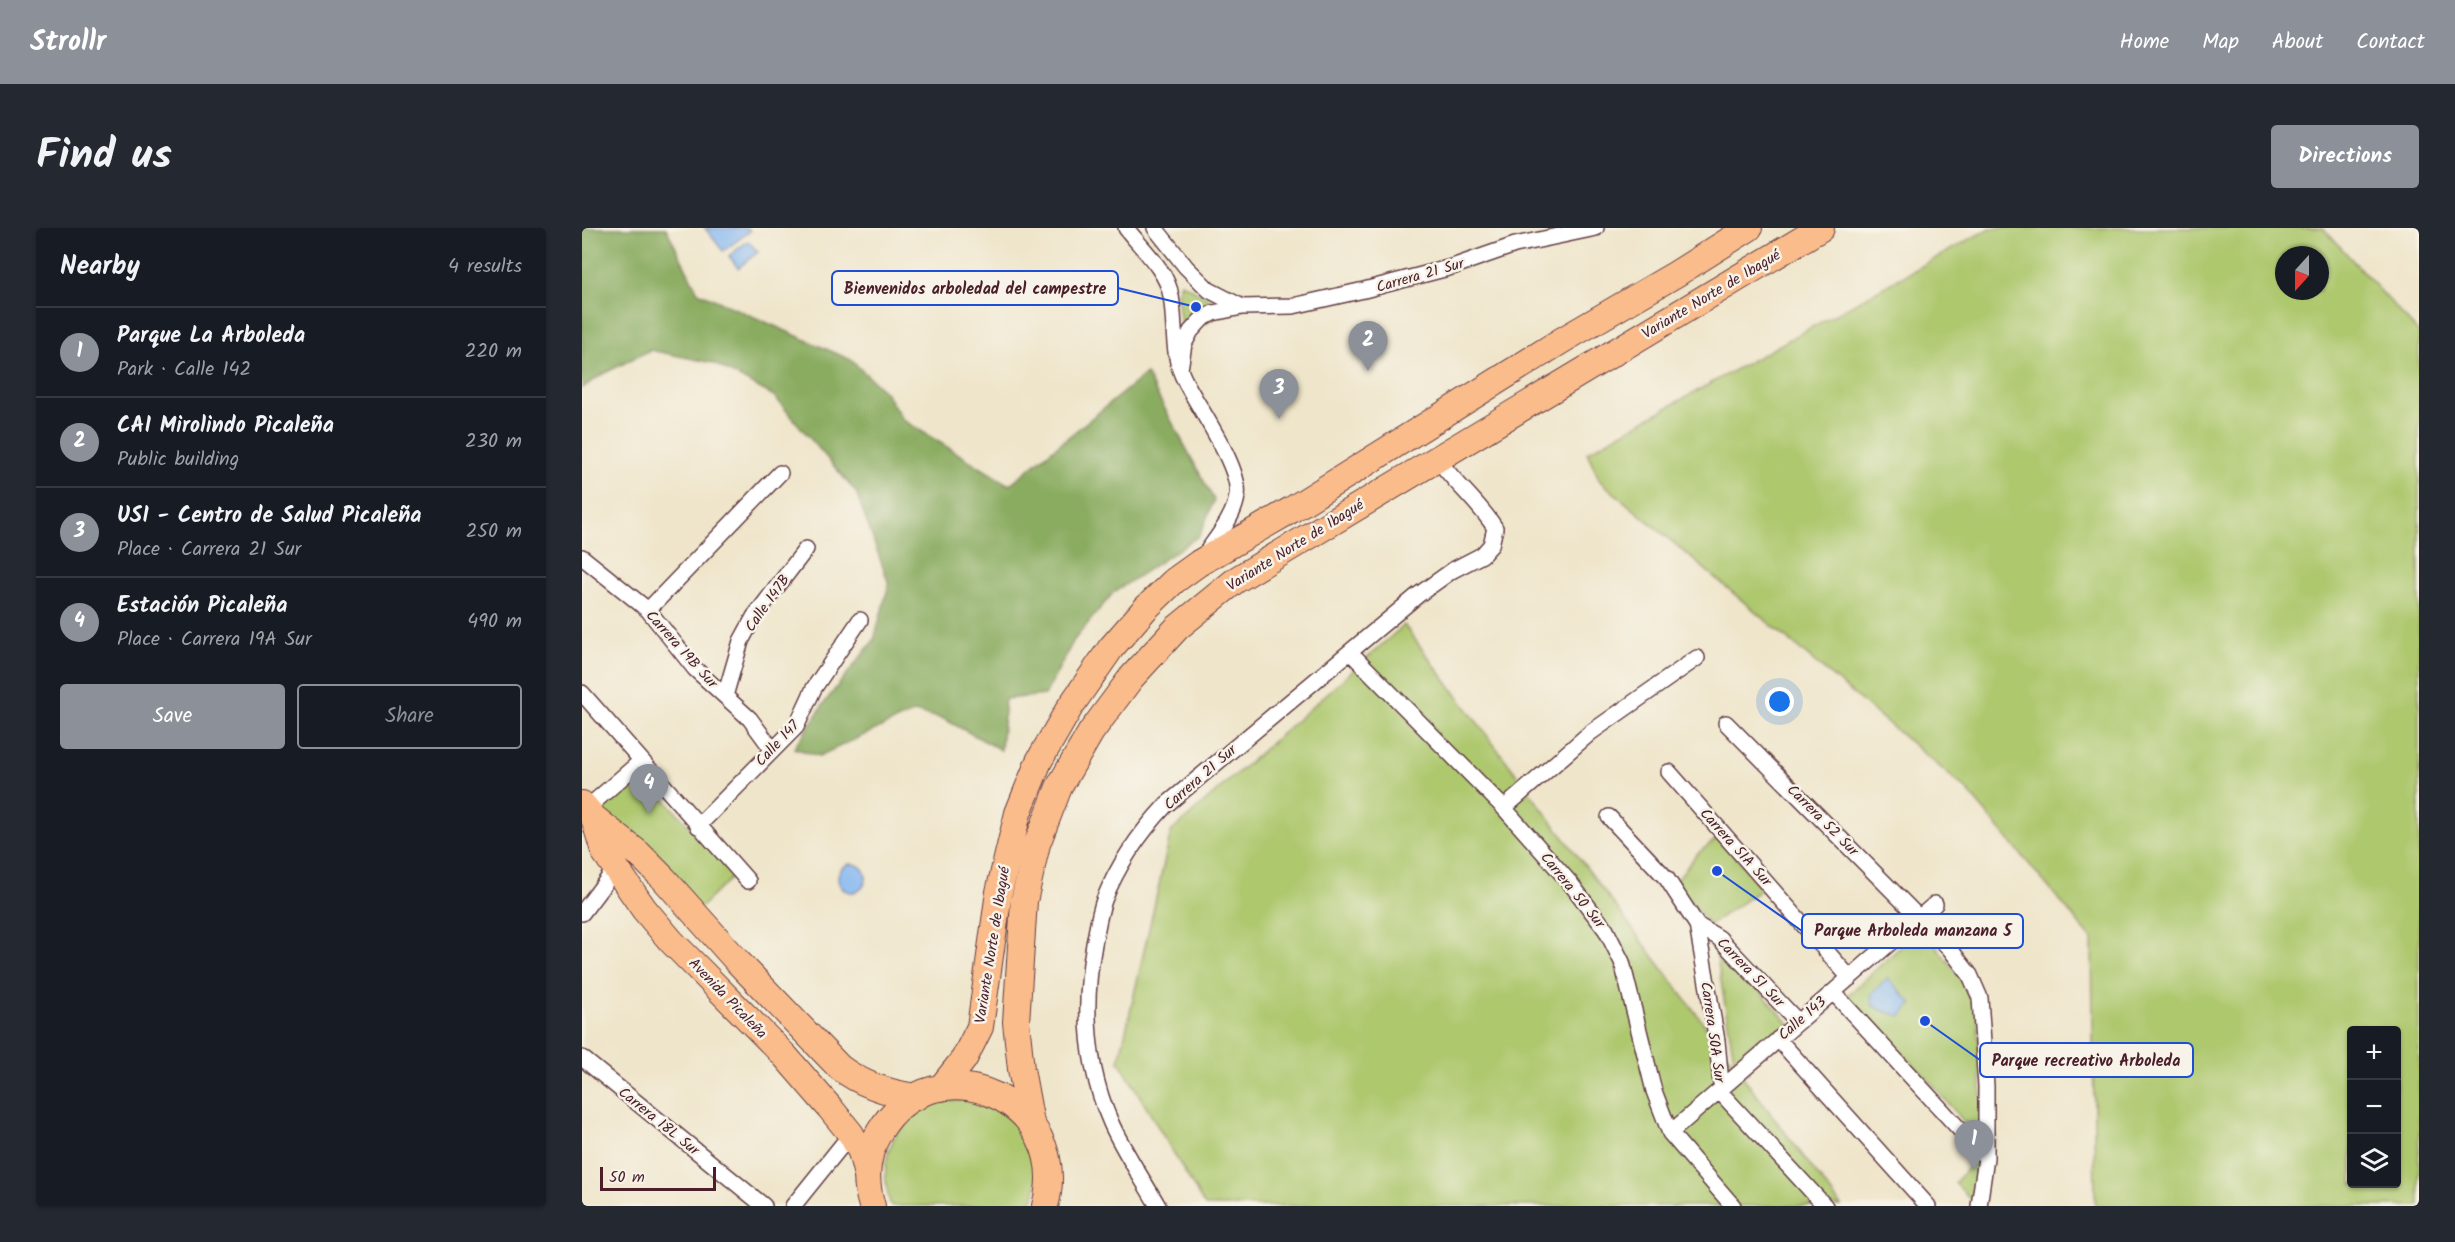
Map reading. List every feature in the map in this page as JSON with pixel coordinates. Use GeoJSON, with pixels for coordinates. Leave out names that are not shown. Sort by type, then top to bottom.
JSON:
{"type":"FeatureCollection","features":[{"type":"Feature","properties":{"kind":"main road","name":"Variante Norte de Ibagué"},"geometry":{"type":"LineString","coordinates":[[941,1088],[964,1059],[980,1027],[999,892],[1018,813],[1040,760],[1070,707],[1111,648],[1166,588],[1199,563],[1291,510],[1561,341],[1676,274],[1749,228]]}},
{"type":"Feature","properties":{"kind":"main road","name":"Variante Norte de Ibagué"},"geometry":{"type":"LineString","coordinates":[[1031,1123],[1021,1069],[1016,1022],[1024,901],[1037,844],[1059,787],[1091,732],[1131,678],[1177,628],[1228,586],[1821,228]]}},
{"type":"Feature","properties":{"kind":"main road"},"geometry":{"type":"LineString","coordinates":[[588,810],[664,879],[738,962],[839,1067],[852,1077],[872,1085],[893,1093],[916,1097]]}},
{"type":"Feature","properties":{"kind":"main road","name":"Avenida Picaleña"},"geometry":{"type":"LineString","coordinates":[[588,810],[604,851],[644,909],[671,941],[785,1056],[851,1134],[861,1152],[867,1175]]}},
{"type":"Feature","properties":{"kind":"main road"},"geometry":{"type":"LineString","coordinates":[[872,1206],[867,1175],[869,1156],[886,1121],[900,1107],[916,1097],[941,1088],[970,1087],[1011,1103],[1031,1123],[1047,1156],[1050,1178],[1048,1202]]}},
{"type":"Feature","properties":{"kind":"street"},"geometry":{"type":"LineString","coordinates":[[1126,228],[1165,278],[1171,294],[1176,354],[1180,369],[1236,476],[1238,496],[1232,512],[1199,563]]}},
{"type":"Feature","properties":{"kind":"street","name":"Carrera 21 Sur"},"geometry":{"type":"LineString","coordinates":[[1155,228],[1186,267],[1209,290],[1242,307]]}},
{"type":"Feature","properties":{"kind":"street","name":"Carrera 21 Sur"},"geometry":{"type":"LineString","coordinates":[[1180,369],[1184,344],[1191,331],[1202,319],[1223,309],[1293,306],[1364,291],[1452,267],[1515,245],[1596,228]]}},
{"type":"Feature","properties":{"kind":"street"},"geometry":{"type":"LineString","coordinates":[[1165,278],[1186,267]]}},
{"type":"Feature","properties":{"kind":"street","name":"Carrera 21 Sur"},"geometry":{"type":"LineString","coordinates":[[1158,1206],[1130,1161],[1110,1122],[1099,1092],[1092,1062],[1088,1032],[1088,984],[1103,903],[1128,854],[1146,827],[1166,805],[1418,595],[1453,570],[1482,555],[1491,545],[1495,528],[1455,483],[1437,458]]}},
{"type":"Feature","properties":{"kind":"street"},"geometry":{"type":"LineString","coordinates":[[648,610],[780,473]]}},
{"type":"Feature","properties":{"kind":"street","name":"Calle 147B"},"geometry":{"type":"LineString","coordinates":[[725,696],[741,641],[754,617],[806,549]]}},
{"type":"Feature","properties":{"kind":"street","name":"Carrera 19B Sur"},"geometry":{"type":"LineString","coordinates":[[582,557],[648,610],[695,669],[750,719],[772,749]]}},
{"type":"Feature","properties":{"kind":"street","name":"Calle 147"},"geometry":{"type":"LineString","coordinates":[[698,826],[796,727],[814,688],[860,620]]}},
{"type":"Feature","properties":{"kind":"street","name":"Carrera 50 Sur"},"geometry":{"type":"LineString","coordinates":[[1350,652],[1504,808],[1571,884],[1606,930],[1622,962],[1654,1091],[1670,1133],[1733,1206]]}},
{"type":"Feature","properties":{"kind":"street"},"geometry":{"type":"LineString","coordinates":[[1504,808],[1590,733],[1696,658]]}},
{"type":"Feature","properties":{"kind":"street"},"geometry":{"type":"LineString","coordinates":[[582,693],[748,881]]}},
{"type":"Feature","properties":{"kind":"street","name":"Carrera 52 Sur"},"geometry":{"type":"LineString","coordinates":[[1726,723],[1950,949],[1970,975],[1980,998],[1986,1086],[1986,1158],[1979,1206]]}},
{"type":"Feature","properties":{"kind":"street"},"geometry":{"type":"LineString","coordinates":[[588,810],[641,760]]}},
{"type":"Feature","properties":{"kind":"street","name":"Carrera 51A Sur"},"geometry":{"type":"LineString","coordinates":[[1669,772],[1850,978]]}},
{"type":"Feature","properties":{"kind":"street","name":"Carrera 51 Sur"},"geometry":{"type":"LineString","coordinates":[[1609,817],[1667,879],[1697,925],[1719,938],[1798,1022]]}},
{"type":"Feature","properties":{"kind":"street"},"geometry":{"type":"LineString","coordinates":[[582,913],[616,868]]}},
{"type":"Feature","properties":{"kind":"street","name":"Calle 143"},"geometry":{"type":"LineString","coordinates":[[1670,1133],[1935,904]]}},
{"type":"Feature","properties":{"kind":"street","name":"Carrera 50A Sur"},"geometry":{"type":"LineString","coordinates":[[1697,925],[1717,1041],[1720,1089],[1726,1099],[1825,1206]]}},
{"type":"Feature","properties":{"kind":"street"},"geometry":{"type":"LineString","coordinates":[[1833,992],[1986,1158]]}},
{"type":"Feature","properties":{"kind":"street"},"geometry":{"type":"LineString","coordinates":[[1778,1039],[1928,1206]]}},
{"type":"Feature","properties":{"kind":"street","name":"Carrera 18L Sur"},"geometry":{"type":"LineString","coordinates":[[582,1058],[764,1206]]}},
{"type":"Feature","properties":{"kind":"street"},"geometry":{"type":"LineString","coordinates":[[793,1206],[851,1134]]}},
{"type":"Feature","properties":{"kind":"green space"},"geometry":{"type":"Polygon","coordinates":[[[582,228],[666,228],[698,292],[851,360],[885,392],[903,420],[1009,485],[1146,374],[1214,500],[1200,535],[1113,593],[1074,640],[1045,695],[1005,699],[1001,750],[944,719],[914,712],[819,756],[794,748],[825,702],[874,640],[889,584],[856,492],[774,396],[713,363],[650,350],[603,374],[582,388],[582,228]]]}},
{"type":"Feature","properties":{"kind":"green space"},"geometry":{"type":"Polygon","coordinates":[[[1990,228],[2323,228],[2419,333],[2419,1206],[2095,1206],[2092,939],[1966,789],[1600,481],[1587,452],[1990,228]]]}},
{"type":"Feature","properties":{"kind":"green space"},"geometry":{"type":"Polygon","coordinates":[[[1181,283],[1220,304],[1182,332],[1177,294],[1181,283]]]}},
{"type":"Feature","properties":{"kind":"green space"},"geometry":{"type":"Polygon","coordinates":[[[1404,625],[1735,1065],[1714,939],[1792,1027],[1741,1074],[1841,1206],[1205,1206],[1119,1061],[1171,832],[1404,625]]]}},
{"type":"Feature","properties":{"kind":"green space"},"geometry":{"type":"Polygon","coordinates":[[[639,771],[734,875],[699,909],[598,810],[639,771]]]}},
{"type":"Feature","properties":{"kind":"green space"},"geometry":{"type":"Polygon","coordinates":[[[1719,837],[1762,889],[1709,925],[1675,882],[1697,854],[1719,837]]]}},
{"type":"Feature","properties":{"kind":"green space"},"geometry":{"type":"Polygon","coordinates":[[[1922,927],[1963,982],[1977,1007],[1983,1125],[1970,1129],[1930,1082],[1847,996],[1922,927]]]}},
{"type":"Feature","properties":{"kind":"green space"},"geometry":{"type":"Polygon","coordinates":[[[961,1099],[985,1104],[999,1111],[1018,1126],[1025,1136],[1035,1158],[1037,1170],[1037,1186],[1031,1206],[891,1206],[885,1175],[890,1146],[897,1134],[918,1113],[936,1104],[961,1099]]]}},
{"type":"Feature","properties":{"kind":"green space"},"geometry":{"type":"Polygon","coordinates":[[[1978,1155],[1984,1156],[1975,1204],[1955,1183],[1978,1155]]]}},
{"type":"Feature","properties":{"kind":"water"},"geometry":{"type":"Polygon","coordinates":[[[705,228],[747,228],[750,231],[723,251],[705,228]]]}},
{"type":"Feature","properties":{"kind":"water"},"geometry":{"type":"Polygon","coordinates":[[[748,241],[758,252],[738,268],[729,256],[748,241]]]}},
{"type":"Feature","properties":{"kind":"water"},"geometry":{"type":"Polygon","coordinates":[[[852,864],[862,868],[866,878],[862,888],[852,892],[842,888],[838,878],[842,868],[852,864]]]}},
{"type":"Feature","properties":{"kind":"water"},"geometry":{"type":"Polygon","coordinates":[[[1888,978],[1912,1004],[1901,1016],[1872,1005],[1871,994],[1888,978]]]}},
{"type":"Feature","properties":{"kind":"place","name":"Bienvenidos arboledad del campestre"},"geometry":{"type":"Point","coordinates":[1196,307]}},
{"type":"Feature","properties":{"kind":"place","name":"CAI Mirolindo Picaleña"},"geometry":{"type":"Point","coordinates":[1368,371]}},
{"type":"Feature","properties":{"kind":"place","name":"USI - Centro de Salud Picaleña"},"geometry":{"type":"Point","coordinates":[1279,419]}},
{"type":"Feature","properties":{"kind":"place","name":"Estación Picaleña"},"geometry":{"type":"Point","coordinates":[649,814]}},
{"type":"Feature","properties":{"kind":"place","name":"Parque Arboleda manzana 5"},"geometry":{"type":"Point","coordinates":[1717,871]}},
{"type":"Feature","properties":{"kind":"place","name":"Parque recreativo Arboleda"},"geometry":{"type":"Point","coordinates":[1925,1021]}},
{"type":"Feature","properties":{"kind":"place","name":"Parque La Arboleda"},"geometry":{"type":"Point","coordinates":[1974,1170]}}]}
